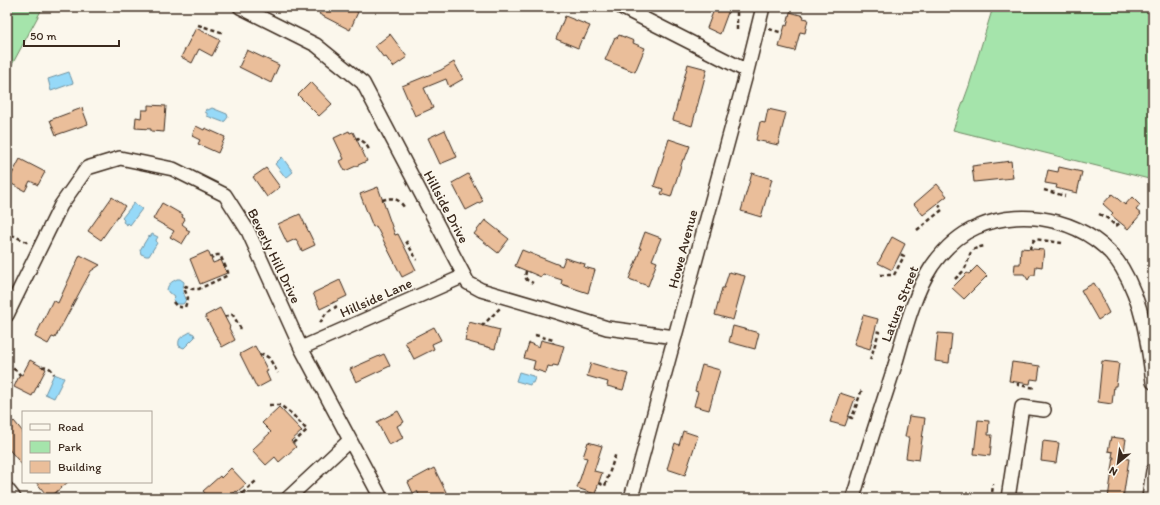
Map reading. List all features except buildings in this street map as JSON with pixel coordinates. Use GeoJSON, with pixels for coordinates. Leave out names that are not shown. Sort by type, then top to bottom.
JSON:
{"type":"FeatureCollection","features":[{"type":"Feature","properties":{"kind":"street","name":"Hillside Drive"},"geometry":{"type":"LineString","coordinates":[[240,7],[316,45],[363,83],[468,283],[481,290],[607,328],[675,337]]}},
{"type":"Feature","properties":{"kind":"street"},"geometry":{"type":"LineString","coordinates":[[621,7],[747,71]]}},
{"type":"Feature","properties":{"kind":"street","name":"Howe Avenue"},"geometry":{"type":"LineString","coordinates":[[631,498],[747,71],[762,7]]}},
{"type":"Feature","properties":{"kind":"street","name":"Beverly Hill Drive"},"geometry":{"type":"LineString","coordinates":[[7,315],[61,205],[87,168],[120,158],[174,169],[225,195],[248,232],[301,348],[381,498]]}},
{"type":"Feature","properties":{"kind":"street","name":"Latura Street"},"geometry":{"type":"LineString","coordinates":[[853,498],[907,324],[924,280],[938,257],[956,240],[976,227],[1012,218],[1038,218],[1081,231],[1096,240],[1109,251],[1122,268],[1141,310],[1146,331],[1153,382]]}},
{"type":"Feature","properties":{"kind":"street","name":"Hillside Lane"},"geometry":{"type":"LineString","coordinates":[[301,348],[464,276]]}},
{"type":"Feature","properties":{"kind":"street"},"geometry":{"type":"LineString","coordinates":[[1008,498],[1022,407],[1044,410]]}},
{"type":"Feature","properties":{"kind":"street"},"geometry":{"type":"LineString","coordinates":[[288,498],[350,440]]}},
{"type":"Feature","properties":{"kind":"street"},"geometry":{"type":"LineString","coordinates":[[1149,498],[1153,471]]}},
{"type":"Feature","properties":{"kind":"street"},"geometry":{"type":"LineString","coordinates":[[7,490],[14,498]]}},
{"type":"Feature","properties":{"kind":"path"},"geometry":{"type":"LineString","coordinates":[[737,7],[737,30]]}},
{"type":"Feature","properties":{"kind":"path"},"geometry":{"type":"LineString","coordinates":[[198,25],[224,33]]}},
{"type":"Feature","properties":{"kind":"path"},"geometry":{"type":"LineString","coordinates":[[356,139],[358,138],[365,142],[370,151]]}},
{"type":"Feature","properties":{"kind":"path"},"geometry":{"type":"LineString","coordinates":[[1044,190],[1065,196]]}},
{"type":"Feature","properties":{"kind":"path"},"geometry":{"type":"LineString","coordinates":[[382,200],[391,198],[399,200],[404,207]]}},
{"type":"Feature","properties":{"kind":"path"},"geometry":{"type":"LineString","coordinates":[[917,230],[942,210],[939,205]]}},
{"type":"Feature","properties":{"kind":"path"},"geometry":{"type":"LineString","coordinates":[[1099,214],[1107,218],[1116,226],[1120,223]]}},
{"type":"Feature","properties":{"kind":"path"},"geometry":{"type":"LineString","coordinates":[[7,241],[12,234],[29,243]]}},
{"type":"Feature","properties":{"kind":"path"},"geometry":{"type":"LineString","coordinates":[[1030,249],[1031,244],[1035,239],[1062,243]]}},
{"type":"Feature","properties":{"kind":"path"},"geometry":{"type":"LineString","coordinates":[[406,241],[417,260]]}},
{"type":"Feature","properties":{"kind":"path"},"geometry":{"type":"LineString","coordinates":[[955,279],[964,270],[970,254],[978,247],[985,246]]}},
{"type":"Feature","properties":{"kind":"path"},"geometry":{"type":"LineString","coordinates":[[880,275],[894,276],[904,256],[900,254]]}},
{"type":"Feature","properties":{"kind":"path"},"geometry":{"type":"LineString","coordinates":[[173,302],[180,308],[185,307],[188,298],[184,291],[186,286],[192,289],[199,289],[228,275],[220,255],[211,258]]}},
{"type":"Feature","properties":{"kind":"path"},"geometry":{"type":"LineString","coordinates":[[526,271],[525,277],[527,280],[534,283]]}},
{"type":"Feature","properties":{"kind":"path"},"geometry":{"type":"LineString","coordinates":[[320,323],[326,313],[336,307],[333,302]]}},
{"type":"Feature","properties":{"kind":"path"},"geometry":{"type":"LineString","coordinates":[[482,326],[501,308]]}},
{"type":"Feature","properties":{"kind":"path"},"geometry":{"type":"LineString","coordinates":[[225,317],[231,314],[233,315],[240,329]]}},
{"type":"Feature","properties":{"kind":"path"},"geometry":{"type":"LineString","coordinates":[[870,360],[879,332],[875,331]]}},
{"type":"Feature","properties":{"kind":"path"},"geometry":{"type":"LineString","coordinates":[[535,335],[553,340],[553,343]]}},
{"type":"Feature","properties":{"kind":"path"},"geometry":{"type":"LineString","coordinates":[[260,356],[263,354],[269,358],[278,373]]}},
{"type":"Feature","properties":{"kind":"path"},"geometry":{"type":"LineString","coordinates":[[7,364],[20,375]]}},
{"type":"Feature","properties":{"kind":"path"},"geometry":{"type":"LineString","coordinates":[[42,367],[48,367],[54,374]]}},
{"type":"Feature","properties":{"kind":"path"},"geometry":{"type":"LineString","coordinates":[[1018,383],[1018,386],[1036,388]]}},
{"type":"Feature","properties":{"kind":"path"},"geometry":{"type":"LineString","coordinates":[[848,417],[852,418],[862,389]]}},
{"type":"Feature","properties":{"kind":"path"},"geometry":{"type":"LineString","coordinates":[[269,405],[280,404],[307,430],[293,443]]}},
{"type":"Feature","properties":{"kind":"path"},"geometry":{"type":"LineString","coordinates":[[599,483],[605,486],[616,453]]}},
{"type":"Feature","properties":{"kind":"path"},"geometry":{"type":"LineString","coordinates":[[237,498],[256,481]]}},
{"type":"Feature","properties":{"kind":"path"},"geometry":{"type":"LineString","coordinates":[[989,498],[992,494],[993,484]]}},
{"type":"Feature","properties":{"kind":"green space"},"geometry":{"type":"Polygon","coordinates":[[[7,7],[43,7],[7,74],[7,7]]]}},
{"type":"Feature","properties":{"kind":"green space"},"geometry":{"type":"Polygon","coordinates":[[[993,7],[1153,7],[1153,180],[953,130],[969,86],[993,7]]]}},
{"type":"Feature","properties":{"kind":"water"},"geometry":{"type":"Polygon","coordinates":[[[69,72],[73,83],[51,91],[48,79],[69,72]]]}},
{"type":"Feature","properties":{"kind":"water"},"geometry":{"type":"Polygon","coordinates":[[[212,108],[227,114],[228,117],[225,121],[223,122],[207,116],[207,113],[205,112],[206,109],[208,110],[212,108]]]}},
{"type":"Feature","properties":{"kind":"water"},"geometry":{"type":"Polygon","coordinates":[[[282,157],[293,172],[286,178],[275,164],[282,157]]]}},
{"type":"Feature","properties":{"kind":"water"},"geometry":{"type":"Polygon","coordinates":[[[134,203],[142,209],[130,225],[128,223],[127,225],[123,222],[124,220],[122,218],[134,203]]]}},
{"type":"Feature","properties":{"kind":"water"},"geometry":{"type":"Polygon","coordinates":[[[152,234],[158,237],[156,240],[157,243],[149,256],[141,254],[140,250],[148,237],[152,234]]]}},
{"type":"Feature","properties":{"kind":"water"},"geometry":{"type":"Polygon","coordinates":[[[177,279],[184,282],[183,291],[186,299],[183,304],[175,304],[173,299],[175,297],[174,295],[169,293],[167,290],[169,284],[177,279]]]}},
{"type":"Feature","properties":{"kind":"water"},"geometry":{"type":"Polygon","coordinates":[[[190,332],[194,334],[195,337],[184,348],[179,346],[180,338],[190,332]]]}},
{"type":"Feature","properties":{"kind":"water"},"geometry":{"type":"Polygon","coordinates":[[[519,372],[533,376],[535,378],[533,383],[530,385],[516,381],[519,372]]]}},
{"type":"Feature","properties":{"kind":"water"},"geometry":{"type":"Polygon","coordinates":[[[54,374],[64,378],[54,398],[45,394],[54,374]]]}}]}
